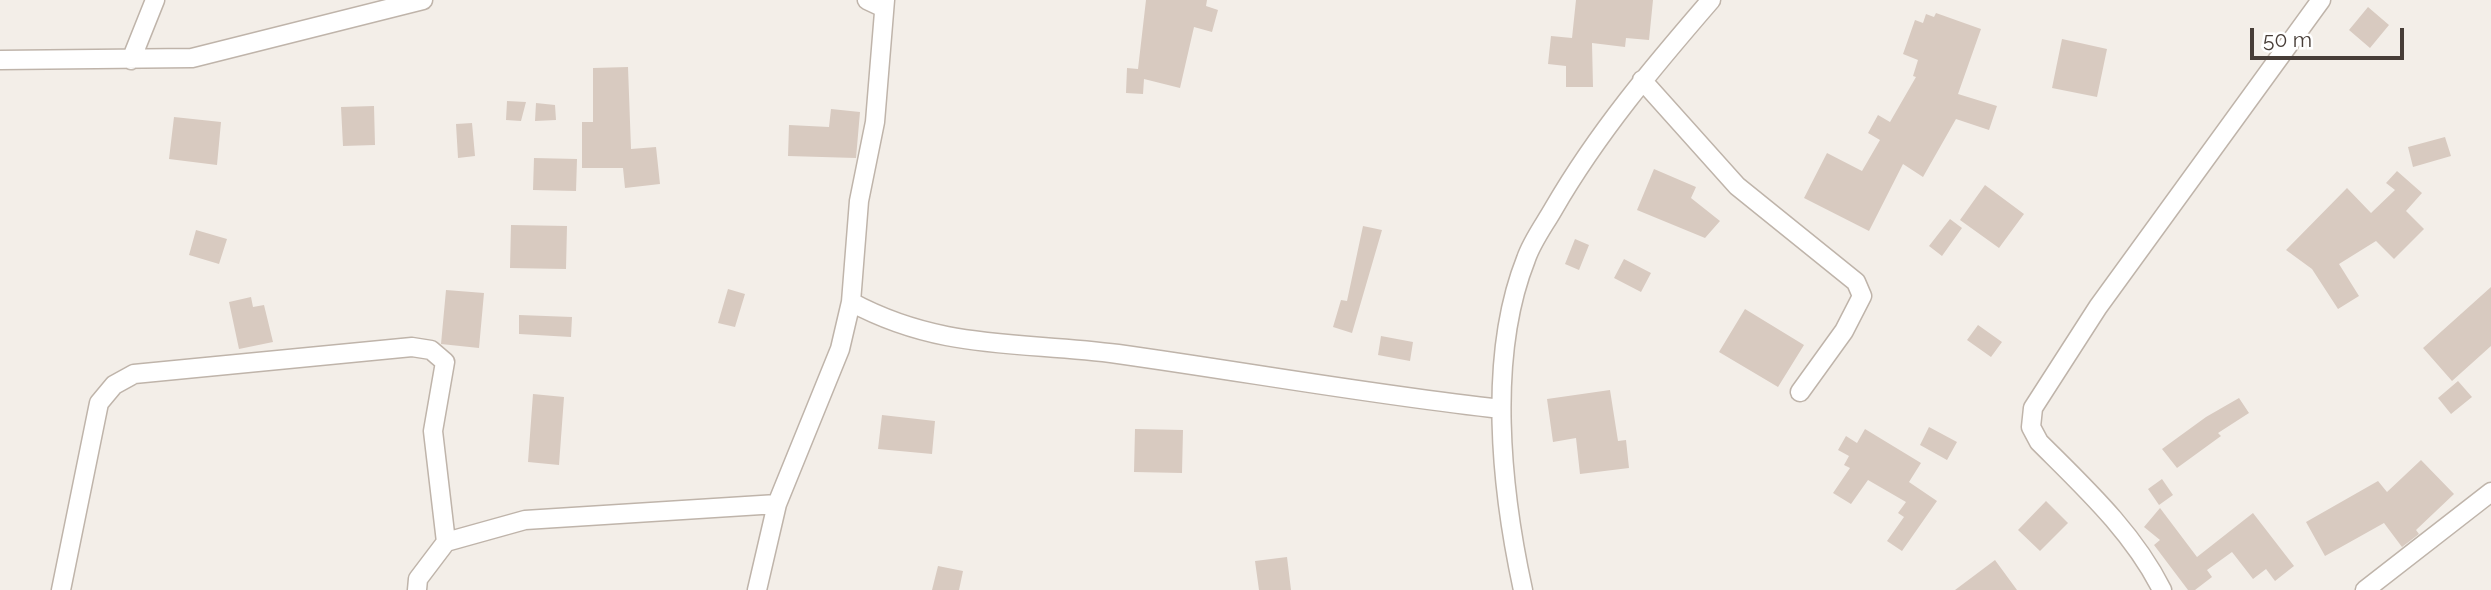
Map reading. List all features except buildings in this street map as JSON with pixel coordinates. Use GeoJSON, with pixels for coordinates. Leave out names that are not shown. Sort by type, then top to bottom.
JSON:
{"type":"FeatureCollection","features":[{"type":"Feature","properties":{"kind":"street"},"geometry":{"type":"LineString","coordinates":[[131,60],[155,0]]}},
{"type":"Feature","properties":{"kind":"street"},"geometry":{"type":"LineString","coordinates":[[0,60],[192,58],[423,0]]}},
{"type":"Feature","properties":{"kind":"street"},"geometry":{"type":"LineString","coordinates":[[757,590],[777,504],[841,349],[850,302],[859,201],[876,122],[884,4],[867,0]]}},
{"type":"Feature","properties":{"kind":"street"},"geometry":{"type":"LineString","coordinates":[[1523,590],[1506,499],[1502,409],[1510,307],[1526,257],[1579,165],[1643,80],[1711,0]]}},
{"type":"Feature","properties":{"kind":"street"},"geometry":{"type":"LineString","coordinates":[[2162,590],[2152,570],[2109,514],[2039,442],[2031,427],[2034,408],[2105,296],[2321,0]]}},
{"type":"Feature","properties":{"kind":"street"},"geometry":{"type":"LineString","coordinates":[[1643,80],[1737,186],[1856,282],[1862,296],[1856,312],[1800,392]]}},
{"type":"Feature","properties":{"kind":"street"},"geometry":{"type":"LineString","coordinates":[[850,302],[885,321],[930,334],[998,344],[1113,354],[1254,373],[1380,396],[1502,409]]}},
{"type":"Feature","properties":{"kind":"street"},"geometry":{"type":"LineString","coordinates":[[61,590],[99,402],[114,385],[134,374],[412,346],[431,350],[445,362],[433,431],[446,542]]}},
{"type":"Feature","properties":{"kind":"street"},"geometry":{"type":"LineString","coordinates":[[2365,590],[2491,492]]}},
{"type":"Feature","properties":{"kind":"street"},"geometry":{"type":"LineString","coordinates":[[417,590],[418,579],[446,542],[525,520],[777,504]]}}]}
